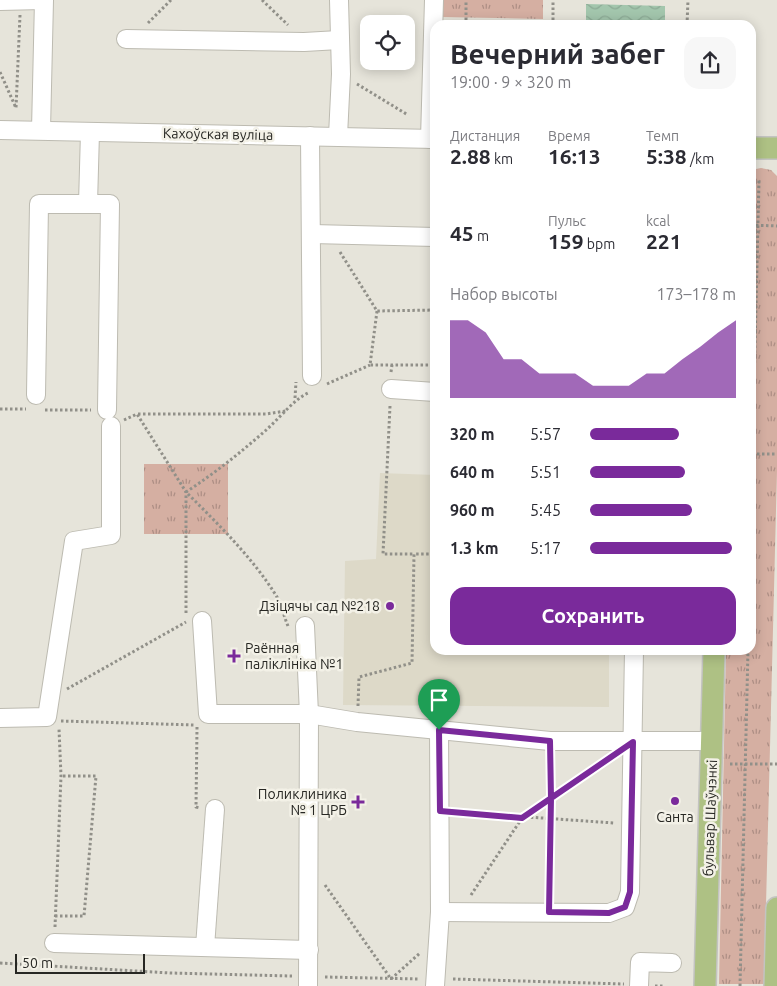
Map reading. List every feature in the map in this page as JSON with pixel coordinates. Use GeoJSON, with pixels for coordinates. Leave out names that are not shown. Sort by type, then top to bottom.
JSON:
{"type":"FeatureCollection","features":[{"type":"Feature","properties":{"kind":"main road"},"geometry":{"type":"LineString","coordinates":[[756,148],[777,148]]}},
{"type":"Feature","properties":{"kind":"main road","name":"бульвар Шаўчэнкі"},"geometry":{"type":"LineString","coordinates":[[706,986],[714,655]]}},
{"type":"Feature","properties":{"kind":"main road"},"geometry":{"type":"LineString","coordinates":[[775,986],[777,908]]}},
{"type":"Feature","properties":{"kind":"street"},"geometry":{"type":"LineString","coordinates":[[0,1],[44,0],[41,130]]}},
{"type":"Feature","properties":{"kind":"street"},"geometry":{"type":"LineString","coordinates":[[338,136],[341,74],[339,0]]}},
{"type":"Feature","properties":{"kind":"street"},"geometry":{"type":"LineString","coordinates":[[434,0],[434,20]]}},
{"type":"Feature","properties":{"kind":"street"},"geometry":{"type":"LineString","coordinates":[[129,39],[304,42],[339,40]]}},
{"type":"Feature","properties":{"kind":"street","name":"Кахоўская вуліца"},"geometry":{"type":"LineString","coordinates":[[0,130],[430,139]]}},
{"type":"Feature","properties":{"kind":"street"},"geometry":{"type":"LineString","coordinates":[[88,204],[90,132]]}},
{"type":"Feature","properties":{"kind":"street"},"geometry":{"type":"LineString","coordinates":[[310,136],[321,234],[315,385]]}},
{"type":"Feature","properties":{"kind":"street"},"geometry":{"type":"LineString","coordinates":[[0,718],[47,717],[74,541],[111,535],[109,418],[110,204],[38,204],[36,395]]}},
{"type":"Feature","properties":{"kind":"street"},"geometry":{"type":"LineString","coordinates":[[321,234],[430,237]]}},
{"type":"Feature","properties":{"kind":"street"},"geometry":{"type":"LineString","coordinates":[[391,389],[430,392]]}},
{"type":"Feature","properties":{"kind":"street"},"geometry":{"type":"LineString","coordinates":[[194,621],[208,714],[309,714],[357,722],[550,741],[712,741]]}},
{"type":"Feature","properties":{"kind":"street"},"geometry":{"type":"LineString","coordinates":[[298,630],[309,714],[308,981]]}},
{"type":"Feature","properties":{"kind":"street"},"geometry":{"type":"LineString","coordinates":[[440,912],[609,913],[625,907],[630,892],[634,655]]}},
{"type":"Feature","properties":{"kind":"street"},"geometry":{"type":"LineString","coordinates":[[436,982],[440,912],[439,730]]}},
{"type":"Feature","properties":{"kind":"street"},"geometry":{"type":"LineString","coordinates":[[205,947],[215,809]]}},
{"type":"Feature","properties":{"kind":"street"},"geometry":{"type":"LineString","coordinates":[[54,943],[309,950]]}},
{"type":"Feature","properties":{"kind":"street"},"geometry":{"type":"LineString","coordinates":[[639,986],[640,962],[672,963]]}},
{"type":"Feature","properties":{"kind":"path"},"geometry":{"type":"LineString","coordinates":[[0,72],[16,108],[20,0]]}},
{"type":"Feature","properties":{"kind":"path"},"geometry":{"type":"LineString","coordinates":[[129,39],[171,0]]}},
{"type":"Feature","properties":{"kind":"path"},"geometry":{"type":"LineString","coordinates":[[466,0],[466,20]]}},
{"type":"Feature","properties":{"kind":"path"},"geometry":{"type":"LineString","coordinates":[[553,0],[553,20]]}},
{"type":"Feature","properties":{"kind":"path"},"geometry":{"type":"LineString","coordinates":[[687,20],[688,0]]}},
{"type":"Feature","properties":{"kind":"path"},"geometry":{"type":"LineString","coordinates":[[756,301],[759,180]]}},
{"type":"Feature","properties":{"kind":"path"},"geometry":{"type":"LineString","coordinates":[[758,225],[777,226]]}},
{"type":"Feature","properties":{"kind":"path"},"geometry":{"type":"LineString","coordinates":[[321,234],[377,311],[370,365]]}},
{"type":"Feature","properties":{"kind":"path"},"geometry":{"type":"LineString","coordinates":[[377,311],[430,310]]}},
{"type":"Feature","properties":{"kind":"path"},"geometry":{"type":"LineString","coordinates":[[186,492],[228,464],[288,411],[295,399],[315,385],[370,365],[430,365]]}},
{"type":"Feature","properties":{"kind":"path"},"geometry":{"type":"LineString","coordinates":[[391,389],[383,554],[430,554]]}},
{"type":"Feature","properties":{"kind":"path"},"geometry":{"type":"LineString","coordinates":[[0,409],[109,418],[137,414],[266,414],[288,411]]}},
{"type":"Feature","properties":{"kind":"path"},"geometry":{"type":"LineString","coordinates":[[137,414],[186,492],[228,534],[260,573],[298,630]]}},
{"type":"Feature","properties":{"kind":"path"},"geometry":{"type":"LineString","coordinates":[[756,454],[777,454]]}},
{"type":"Feature","properties":{"kind":"path"},"geometry":{"type":"LineString","coordinates":[[50,699],[194,621],[186,492]]}},
{"type":"Feature","properties":{"kind":"path"},"geometry":{"type":"LineString","coordinates":[[357,722],[359,677],[412,663],[414,554]]}},
{"type":"Feature","properties":{"kind":"path"},"geometry":{"type":"LineString","coordinates":[[740,986],[748,655]]}},
{"type":"Feature","properties":{"kind":"path"},"geometry":{"type":"LineString","coordinates":[[52,966],[61,776],[58,721],[197,725],[196,807],[215,809]]}},
{"type":"Feature","properties":{"kind":"path"},"geometry":{"type":"LineString","coordinates":[[549,912],[550,741]]}},
{"type":"Feature","properties":{"kind":"path"},"geometry":{"type":"LineString","coordinates":[[460,912],[522,818],[633,742]]}},
{"type":"Feature","properties":{"kind":"path"},"geometry":{"type":"LineString","coordinates":[[712,763],[777,764]]}},
{"type":"Feature","properties":{"kind":"path"},"geometry":{"type":"LineString","coordinates":[[55,916],[84,916],[96,776],[61,776]]}},
{"type":"Feature","properties":{"kind":"path"},"geometry":{"type":"LineString","coordinates":[[440,811],[632,824]]}},
{"type":"Feature","properties":{"kind":"path"},"geometry":{"type":"LineString","coordinates":[[309,862],[391,979]]}},
{"type":"Feature","properties":{"kind":"path"},"geometry":{"type":"LineString","coordinates":[[391,979],[439,936]]}},
{"type":"Feature","properties":{"kind":"path"},"geometry":{"type":"LineString","coordinates":[[0,963],[308,981],[391,979],[436,982],[663,986]]}},
{"type":"Feature","properties":{"kind":"shaded area","name":"Дзіцячы сад №218"},"geometry":{"type":"Polygon","coordinates":[[[380,473],[430,475],[430,655],[609,655],[609,707],[343,705],[345,561],[376,559],[380,473]]]}},
{"type":"Feature","properties":{"kind":"green space"},"geometry":{"type":"Polygon","coordinates":[[[441,0],[543,0],[543,19],[441,17],[441,0]]]}},
{"type":"Feature","properties":{"kind":"green space"},"geometry":{"type":"Polygon","coordinates":[[[756,169],[771,170],[777,176],[777,471],[764,984],[719,984],[726,655],[756,655],[756,169]]]}},
{"type":"Feature","properties":{"kind":"green space"},"geometry":{"type":"Polygon","coordinates":[[[144,464],[228,464],[228,534],[144,534],[144,464]]]}},
{"type":"Feature","properties":{"kind":"water"},"geometry":{"type":"Polygon","coordinates":[[[586,4],[665,6],[665,20],[586,20],[586,4]]]}},
{"type":"Feature","properties":{"kind":"place","name":"Дзіцячы сад №218"},"geometry":{"type":"Point","coordinates":[390,606]}},
{"type":"Feature","properties":{"kind":"place","name":"Раённая паліклініка №1"},"geometry":{"type":"Point","coordinates":[234,656]}},
{"type":"Feature","properties":{"kind":"place","name":"Санта"},"geometry":{"type":"Point","coordinates":[675,801]}},
{"type":"Feature","properties":{"kind":"place","name":"Поликлиника № 1 ЦРБ"},"geometry":{"type":"Point","coordinates":[358,802]}},
{"type":"Feature","properties":{"kind":"route"},"geometry":{"type":"LineString","coordinates":[[439,730],[440,811],[522,818],[551,798],[633,742],[630,892],[625,907],[609,913],[549,912],[551,798],[550,741],[439,730]]}}]}
